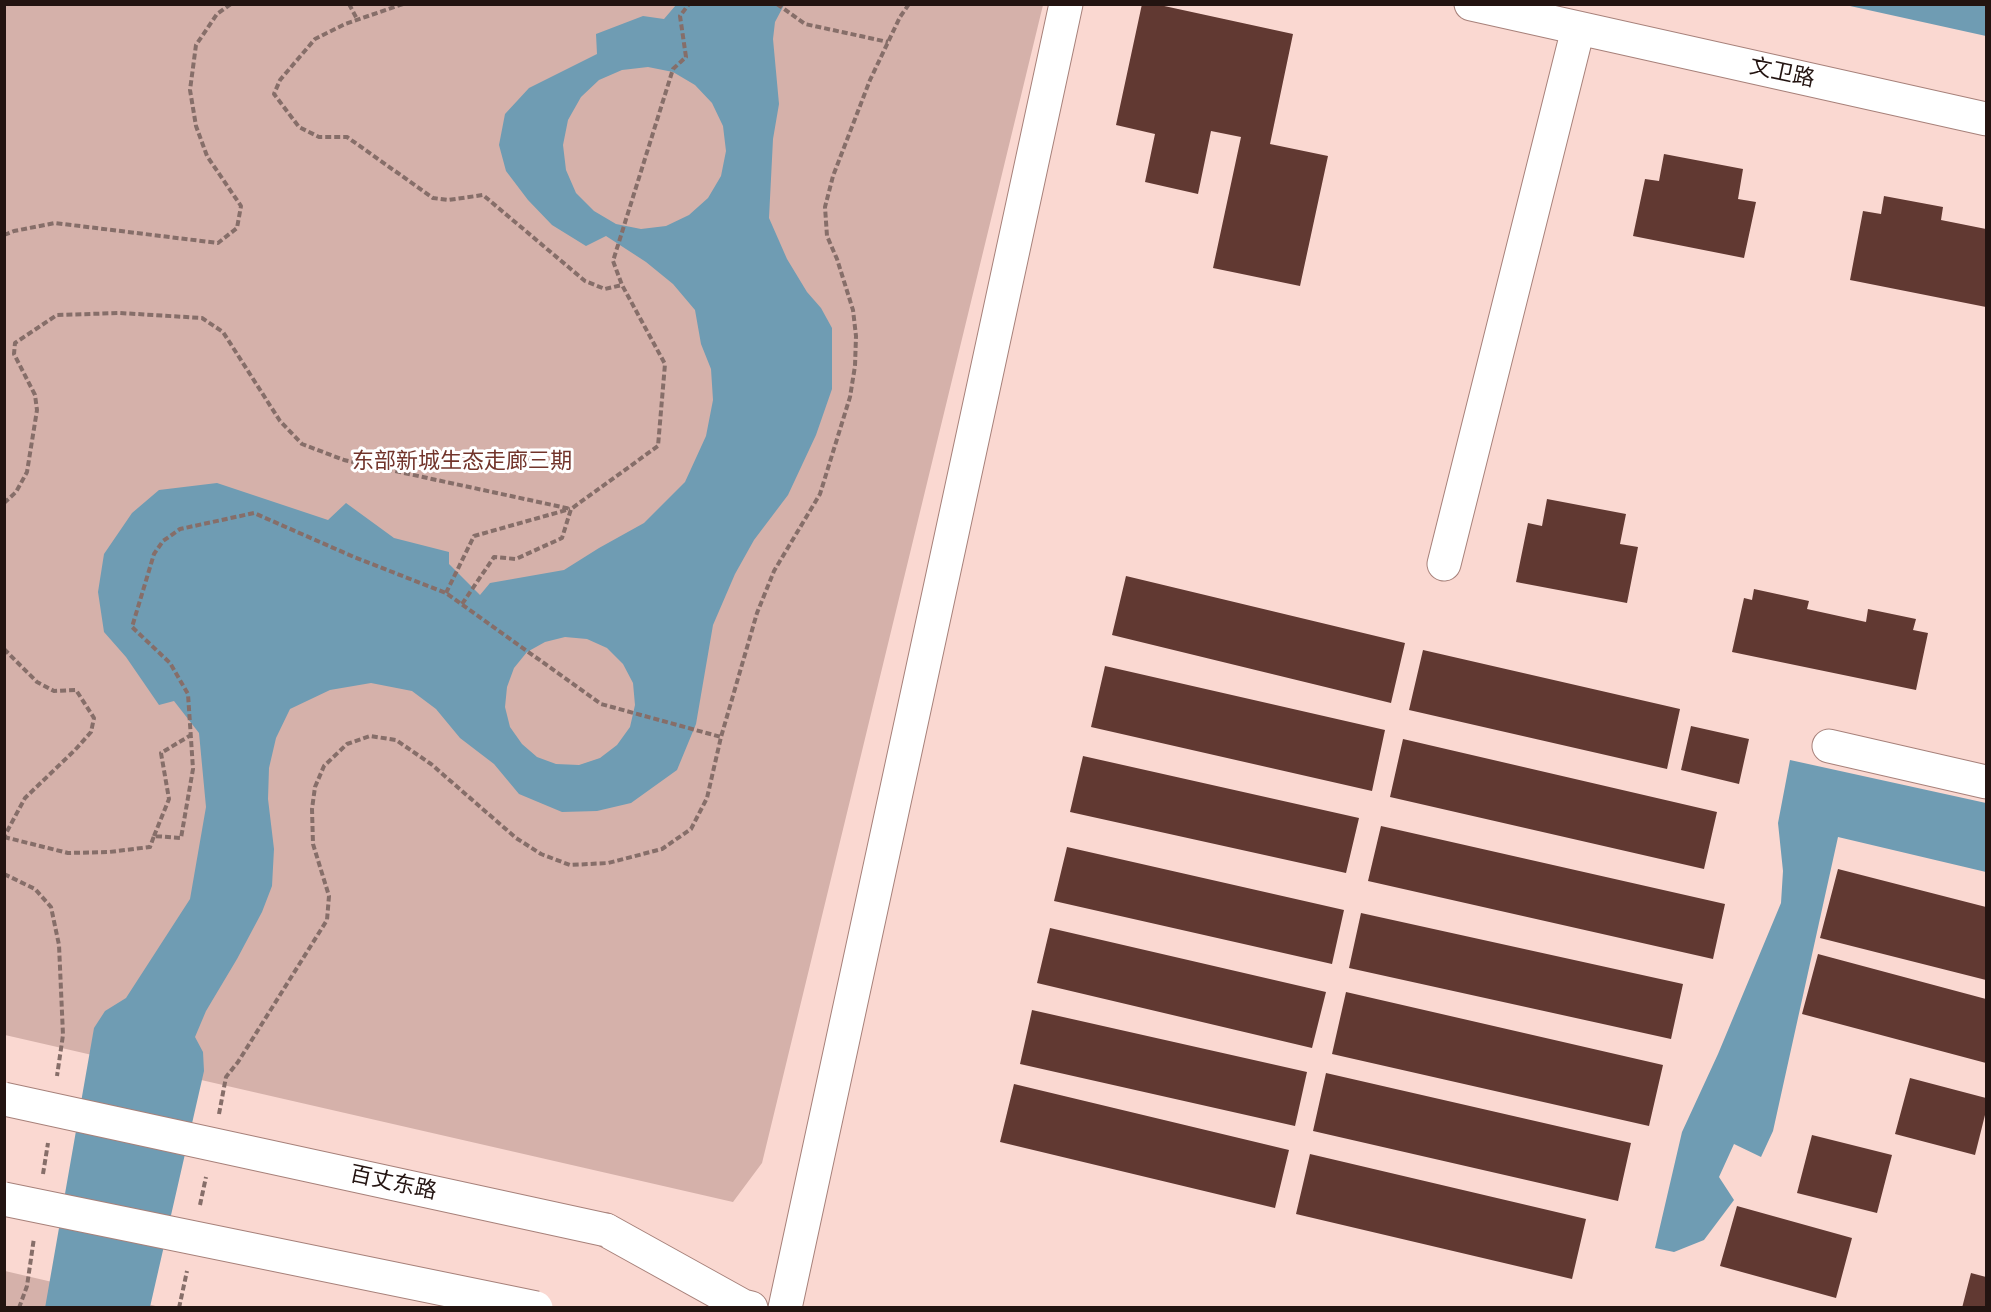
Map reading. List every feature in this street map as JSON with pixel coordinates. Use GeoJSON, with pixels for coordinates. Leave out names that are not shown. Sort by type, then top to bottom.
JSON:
{"type":"FeatureCollection","features":[{"type":"Feature","properties":{"kind":"street"},"geometry":{"type":"LineString","coordinates":[[785,1308],[1066,4]]}},
{"type":"Feature","properties":{"kind":"street","name":"文卫路"},"geometry":{"type":"LineString","coordinates":[[1472,4],[1581,16],[1986,118]]}},
{"type":"Feature","properties":{"kind":"street"},"geometry":{"type":"LineString","coordinates":[[1444,564],[1581,16]]}},
{"type":"Feature","properties":{"kind":"street"},"geometry":{"type":"LineString","coordinates":[[1829,746],[1986,782]]}},
{"type":"Feature","properties":{"kind":"street","name":"百丈东路"},"geometry":{"type":"LineString","coordinates":[[4,1100],[606,1230],[738,1307]]}},
{"type":"Feature","properties":{"kind":"street"},"geometry":{"type":"LineString","coordinates":[[4,1199],[536,1308]]}},
{"type":"Feature","properties":{"kind":"path"},"geometry":{"type":"LineString","coordinates":[[4,235],[55,222],[218,243],[237,228],[241,206],[207,156],[196,126],[190,90],[196,45],[217,14],[231,4]]}},
{"type":"Feature","properties":{"kind":"path"},"geometry":{"type":"LineString","coordinates":[[349,4],[357,19]]}},
{"type":"Feature","properties":{"kind":"path"},"geometry":{"type":"LineString","coordinates":[[403,4],[357,19],[315,39],[280,80],[274,94],[299,128],[319,137],[347,137],[433,198],[448,200],[483,195],[585,281],[605,289],[622,285]]}},
{"type":"Feature","properties":{"kind":"path"},"geometry":{"type":"LineString","coordinates":[[446,593],[474,536],[570,509],[658,446],[665,364],[622,285],[613,261],[673,69],[686,57],[680,16],[689,4]]}},
{"type":"Feature","properties":{"kind":"path"},"geometry":{"type":"LineString","coordinates":[[777,4],[804,24],[888,42]]}},
{"type":"Feature","properties":{"kind":"path"},"geometry":{"type":"LineString","coordinates":[[217,1123],[226,1077],[238,1062],[327,920],[329,896],[313,844],[312,809],[315,787],[324,766],[347,744],[370,736],[396,741],[431,764],[516,838],[542,854],[570,865],[608,863],[662,849],[691,829],[707,798],[721,737],[757,613],[774,571],[819,494],[850,397],[855,366],[854,310],[827,236],[825,207],[833,176],[870,80],[909,4]]}},
{"type":"Feature","properties":{"kind":"path"},"geometry":{"type":"LineString","coordinates":[[4,503],[16,492],[27,472],[37,410],[35,395],[14,354],[15,343],[57,315],[120,313],[202,318],[223,332],[280,421],[302,444],[344,460],[570,509]]}},
{"type":"Feature","properties":{"kind":"path"},"geometry":{"type":"LineString","coordinates":[[462,604],[494,557],[516,559],[562,538],[570,509]]}},
{"type":"Feature","properties":{"kind":"path"},"geometry":{"type":"LineString","coordinates":[[154,836],[182,838],[193,769],[188,694],[170,663],[132,627],[154,554],[163,541],[180,529],[254,513],[354,557],[446,593],[601,704],[721,737]]}},
{"type":"Feature","properties":{"kind":"path"},"geometry":{"type":"LineString","coordinates":[[4,649],[37,682],[54,691],[76,690],[94,718],[91,732],[25,798],[4,837],[68,853],[109,852],[150,847],[169,799],[161,753],[191,735]]}},
{"type":"Feature","properties":{"kind":"path"},"geometry":{"type":"LineString","coordinates":[[4,874],[35,890],[51,907],[59,945],[63,1035],[57,1081]]}},
{"type":"Feature","properties":{"kind":"path"},"geometry":{"type":"LineString","coordinates":[[42,1183],[48,1138]]}},
{"type":"Feature","properties":{"kind":"path"},"geometry":{"type":"LineString","coordinates":[[198,1214],[207,1168]]}},
{"type":"Feature","properties":{"kind":"path"},"geometry":{"type":"LineString","coordinates":[[19,1308],[27,1286],[35,1229]]}},
{"type":"Feature","properties":{"kind":"path"},"geometry":{"type":"LineString","coordinates":[[179,1308],[189,1260]]}},
{"type":"Feature","properties":{"kind":"green space","name":"东部新城生态走廊三期"},"geometry":{"type":"Polygon","coordinates":[[[5,5],[1043,5],[762,1163],[733,1202],[5,1035],[5,5]]]}},
{"type":"Feature","properties":{"kind":"green space"},"geometry":{"type":"Polygon","coordinates":[[[5,1271],[160,1307],[5,1307],[5,1271]]]}},
{"type":"Feature","properties":{"kind":"water"},"geometry":{"type":"Polygon","coordinates":[[[676,5],[784,5],[775,22],[773,39],[779,104],[773,139],[769,218],[787,259],[832,328],[832,389],[816,435],[788,495],[754,540],[735,574],[713,625],[696,724],[677,770],[631,803],[597,811],[562,812],[519,794],[494,764],[460,738],[436,709],[412,691],[371,683],[330,690],[290,709],[276,738],[269,768],[268,799],[274,849],[272,886],[262,912],[206,1011],[195,1037],[203,1052],[204,1071],[150,1307],[45,1308],[94,1028],[105,1011],[126,998],[190,899],[206,807],[199,733],[174,701],[159,705],[126,657],[104,632],[98,592],[104,554],[132,513],[159,490],[217,483],[328,520],[346,503],[394,538],[449,552],[449,564],[480,595],[490,583],[564,570],[644,523],[685,482],[706,436],[713,400],[711,369],[701,344],[695,310],[673,284],[646,262],[606,236],[586,246],[552,225],[528,200],[506,171],[499,145],[505,114],[529,88],[597,54],[596,34],[643,16],[664,19],[676,5]],[[648,67],[622,70],[599,80],[581,97],[568,120],[563,145],[566,170],[576,193],[594,211],[616,224],[641,229],[666,226],[689,215],[708,198],[721,176],[726,151],[723,126],[712,103],[695,85],[673,72],[648,67]],[[565,637],[545,642],[527,652],[514,668],[507,687],[505,707],[510,727],[522,744],[537,757],[556,764],[579,765],[600,758],[617,745],[630,727],[635,705],[633,683],[623,664],[607,648],[587,639],[565,637]]]}},
{"type":"Feature","properties":{"kind":"water"},"geometry":{"type":"Polygon","coordinates":[[[1843,5],[1986,5],[1986,36],[1850,6],[1843,5]]]}},
{"type":"Feature","properties":{"kind":"water"},"geometry":{"type":"Polygon","coordinates":[[[1790,760],[1986,803],[1986,872],[1838,837],[1773,1131],[1761,1157],[1734,1144],[1719,1177],[1734,1200],[1704,1240],[1674,1252],[1655,1248],[1682,1132],[1718,1054],[1781,903],[1783,871],[1778,823],[1790,760]]]}},
{"type":"Feature","properties":{"kind":"building"},"geometry":{"type":"Polygon","coordinates":[[[1142,4],[1155,4],[1293,34],[1270,144],[1328,156],[1300,286],[1213,268],[1241,137],[1211,131],[1198,194],[1145,182],[1155,134],[1116,125],[1142,4]]]}},
{"type":"Feature","properties":{"kind":"building"},"geometry":{"type":"Polygon","coordinates":[[[1664,154],[1743,169],[1738,199],[1756,202],[1744,258],[1633,236],[1645,179],[1659,181],[1664,154]]]}},
{"type":"Feature","properties":{"kind":"building"},"geometry":{"type":"Polygon","coordinates":[[[1884,196],[1943,207],[1941,220],[1986,229],[1986,307],[1850,280],[1863,211],[1881,214],[1884,196]]]}},
{"type":"Feature","properties":{"kind":"building"},"geometry":{"type":"Polygon","coordinates":[[[1547,499],[1626,514],[1620,544],[1638,547],[1627,603],[1516,582],[1528,523],[1542,526],[1547,499]]]}},
{"type":"Feature","properties":{"kind":"building"},"geometry":{"type":"Polygon","coordinates":[[[1126,576],[1405,643],[1391,703],[1112,635],[1126,576]]]}},
{"type":"Feature","properties":{"kind":"building"},"geometry":{"type":"Polygon","coordinates":[[[1754,589],[1809,601],[1807,609],[1866,622],[1868,609],[1916,619],[1913,630],[1928,633],[1916,690],[1732,652],[1744,598],[1752,600],[1754,589]]]}},
{"type":"Feature","properties":{"kind":"building"},"geometry":{"type":"Polygon","coordinates":[[[1423,650],[1680,709],[1667,769],[1409,710],[1423,650]]]}},
{"type":"Feature","properties":{"kind":"building"},"geometry":{"type":"Polygon","coordinates":[[[1105,666],[1385,730],[1372,791],[1091,727],[1105,666]]]}},
{"type":"Feature","properties":{"kind":"building"},"geometry":{"type":"Polygon","coordinates":[[[1691,726],[1749,739],[1739,784],[1681,770],[1691,726]]]}},
{"type":"Feature","properties":{"kind":"building"},"geometry":{"type":"Polygon","coordinates":[[[1403,739],[1717,812],[1704,869],[1390,797],[1403,739]]]}},
{"type":"Feature","properties":{"kind":"building"},"geometry":{"type":"Polygon","coordinates":[[[1083,756],[1359,818],[1346,873],[1070,812],[1083,756]]]}},
{"type":"Feature","properties":{"kind":"building"},"geometry":{"type":"Polygon","coordinates":[[[1381,826],[1725,904],[1713,959],[1368,881],[1381,826]]]}},
{"type":"Feature","properties":{"kind":"building"},"geometry":{"type":"Polygon","coordinates":[[[1067,847],[1344,910],[1332,964],[1054,901],[1067,847]]]}},
{"type":"Feature","properties":{"kind":"building"},"geometry":{"type":"Polygon","coordinates":[[[1838,869],[1986,907],[1986,980],[1820,938],[1838,869]]]}},
{"type":"Feature","properties":{"kind":"building"},"geometry":{"type":"Polygon","coordinates":[[[1361,913],[1683,984],[1671,1039],[1349,968],[1361,913]]]}},
{"type":"Feature","properties":{"kind":"building"},"geometry":{"type":"Polygon","coordinates":[[[1050,928],[1326,992],[1312,1048],[1037,983],[1050,928]]]}},
{"type":"Feature","properties":{"kind":"building"},"geometry":{"type":"Polygon","coordinates":[[[1818,954],[1986,999],[1986,1063],[1802,1014],[1818,954]]]}},
{"type":"Feature","properties":{"kind":"building"},"geometry":{"type":"Polygon","coordinates":[[[1346,992],[1663,1065],[1649,1126],[1332,1054],[1346,992]]]}},
{"type":"Feature","properties":{"kind":"building"},"geometry":{"type":"Polygon","coordinates":[[[1032,1010],[1307,1072],[1295,1126],[1020,1064],[1032,1010]]]}},
{"type":"Feature","properties":{"kind":"building"},"geometry":{"type":"Polygon","coordinates":[[[1326,1073],[1631,1143],[1618,1201],[1313,1131],[1326,1073]]]}},
{"type":"Feature","properties":{"kind":"building"},"geometry":{"type":"Polygon","coordinates":[[[1910,1078],[1986,1098],[1986,1111],[1975,1155],[1895,1134],[1910,1078]]]}},
{"type":"Feature","properties":{"kind":"building"},"geometry":{"type":"Polygon","coordinates":[[[1014,1084],[1289,1150],[1275,1208],[1000,1142],[1014,1084]]]}},
{"type":"Feature","properties":{"kind":"building"},"geometry":{"type":"Polygon","coordinates":[[[1812,1135],[1892,1155],[1877,1213],[1797,1193],[1812,1135]]]}},
{"type":"Feature","properties":{"kind":"building"},"geometry":{"type":"Polygon","coordinates":[[[1310,1154],[1586,1219],[1572,1279],[1296,1214],[1310,1154]]]}},
{"type":"Feature","properties":{"kind":"building"},"geometry":{"type":"Polygon","coordinates":[[[1737,1206],[1852,1238],[1836,1298],[1720,1266],[1737,1206]]]}},
{"type":"Feature","properties":{"kind":"building"},"geometry":{"type":"Polygon","coordinates":[[[1971,1273],[1986,1277],[1986,1308],[1962,1308],[1971,1273]]]}}]}
